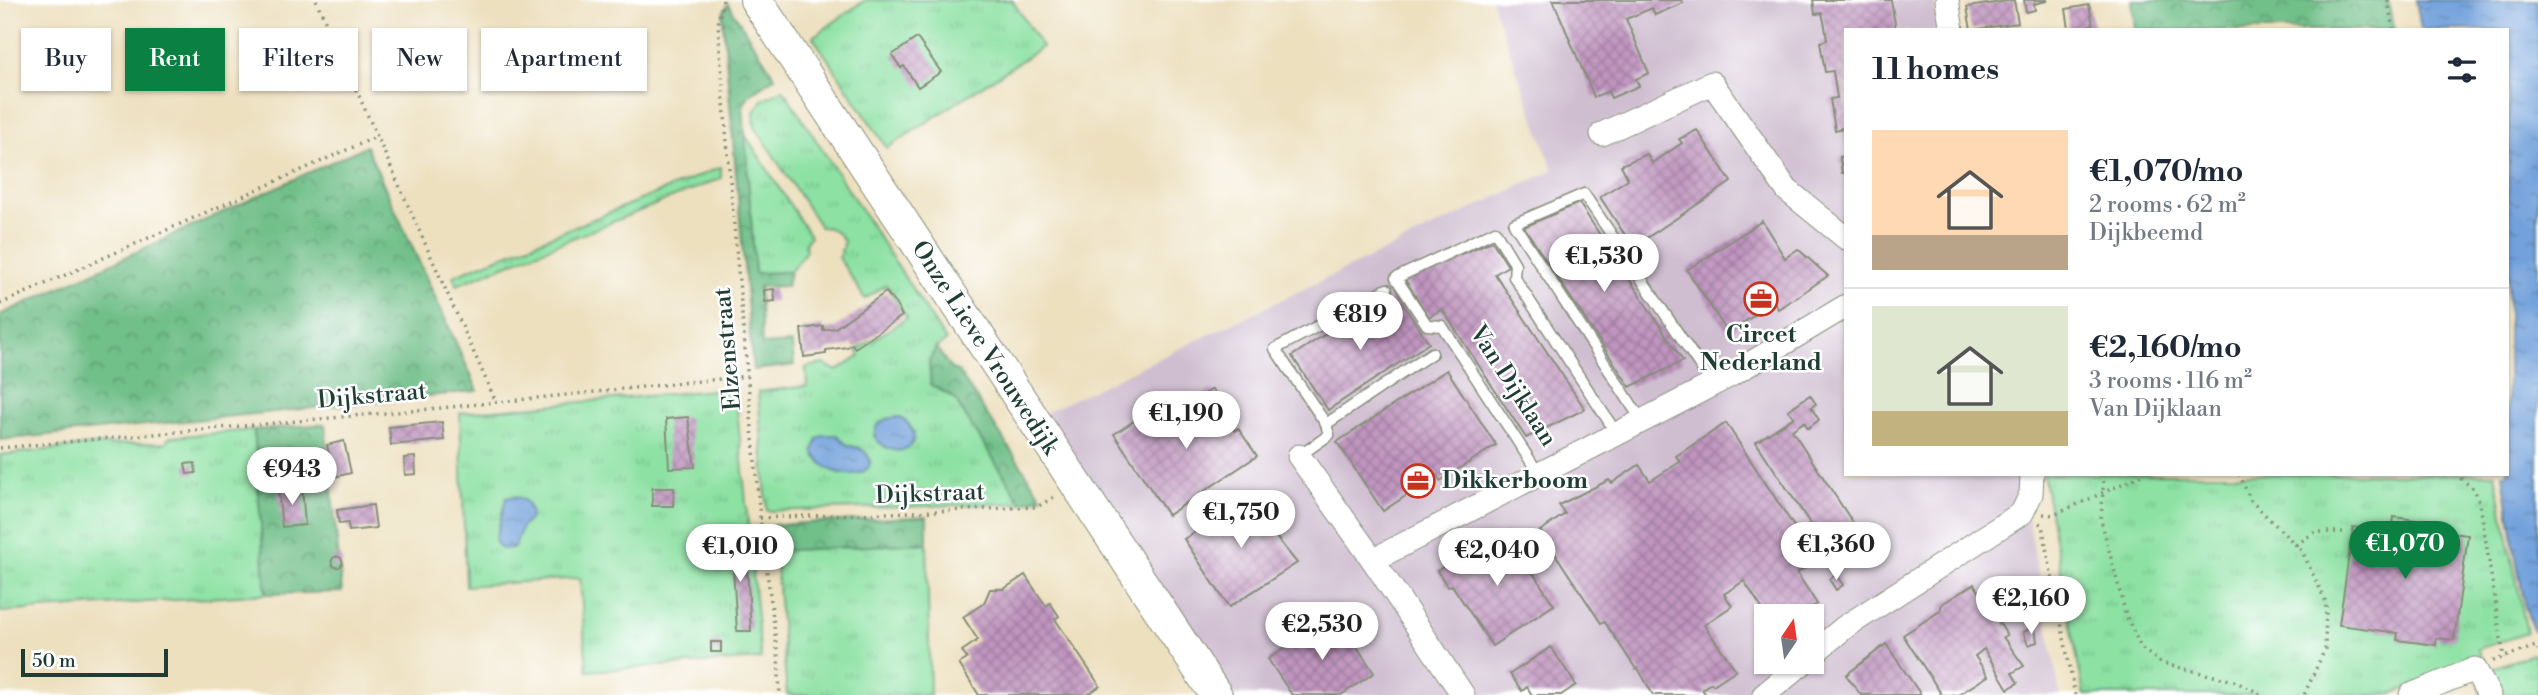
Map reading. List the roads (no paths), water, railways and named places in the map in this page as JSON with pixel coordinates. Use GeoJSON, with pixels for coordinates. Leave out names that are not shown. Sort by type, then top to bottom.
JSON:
{"type":"FeatureCollection","features":[{"type":"Feature","properties":{"kind":"main road","name":"Onze Lieve Vrouwedijk"},"geometry":{"type":"LineString","coordinates":[[756,0],[1216,695]]}},
{"type":"Feature","properties":{"kind":"street"},"geometry":{"type":"LineString","coordinates":[[1947,0],[1952,28]]}},
{"type":"Feature","properties":{"kind":"street"},"geometry":{"type":"LineString","coordinates":[[1602,134],[1712,83],[1787,190],[1844,236]]}},
{"type":"Feature","properties":{"kind":"street","name":"Van Dijklaan"},"geometry":{"type":"LineString","coordinates":[[1373,560],[1713,385],[1844,307]]}},
{"type":"Feature","properties":{"kind":"street","name":"Van Dijklaan"},"geometry":{"type":"LineString","coordinates":[[1299,456],[1373,560],[1463,695]]}},
{"type":"Feature","properties":{"kind":"street"},"geometry":{"type":"LineString","coordinates":[[1824,644],[1845,626],[2022,513],[2031,494],[2032,476]]}},
{"type":"Feature","properties":{"kind":"street"},"geometry":{"type":"LineString","coordinates":[[2411,695],[2475,669],[2489,695]]}},
{"type":"Feature","properties":{"kind":"street"},"geometry":{"type":"LineString","coordinates":[[1764,695],[1789,674]]}},
{"type":"Feature","properties":{"kind":"lane"},"geometry":{"type":"LineString","coordinates":[[1642,421],[1514,225],[1584,194],[1713,385]]}},
{"type":"Feature","properties":{"kind":"lane","name":"Van Dijklaan"},"geometry":{"type":"LineString","coordinates":[[1539,474],[1442,326],[1427,325],[1396,278],[1495,231],[1515,264],[1514,277],[1617,434]]}},
{"type":"Feature","properties":{"kind":"lane"},"geometry":{"type":"LineString","coordinates":[[1326,424],[1275,349],[1387,289]]}},
{"type":"Feature","properties":{"kind":"lane","name":"Van Dijklaan"},"geometry":{"type":"LineString","coordinates":[[1299,456],[1329,435],[1326,424],[1432,353]]}},
{"type":"Feature","properties":{"kind":"water"},"geometry":{"type":"Polygon","coordinates":[[[2416,0],[2538,0],[2538,634],[2533,631],[2525,606],[2503,476],[2509,476],[2509,28],[2421,28],[2416,0]]]}},
{"type":"Feature","properties":{"kind":"water"},"geometry":{"type":"Polygon","coordinates":[[[900,417],[910,426],[914,435],[913,442],[901,450],[892,450],[874,436],[877,425],[886,419],[900,417]]]}},
{"type":"Feature","properties":{"kind":"water"},"geometry":{"type":"Polygon","coordinates":[[[837,435],[849,446],[863,450],[870,460],[869,467],[863,472],[843,474],[821,463],[813,451],[818,438],[837,435]]]}},
{"type":"Feature","properties":{"kind":"water"},"geometry":{"type":"Polygon","coordinates":[[[514,496],[527,503],[531,517],[522,527],[514,548],[501,549],[495,541],[506,498],[514,496]]]}},
{"type":"Feature","properties":{"kind":"place","name":"Circet Nederland"},"geometry":{"type":"Point","coordinates":[1761,299]}},
{"type":"Feature","properties":{"kind":"place","name":"Dikkerboom"},"geometry":{"type":"Point","coordinates":[1418,481]}}]}
